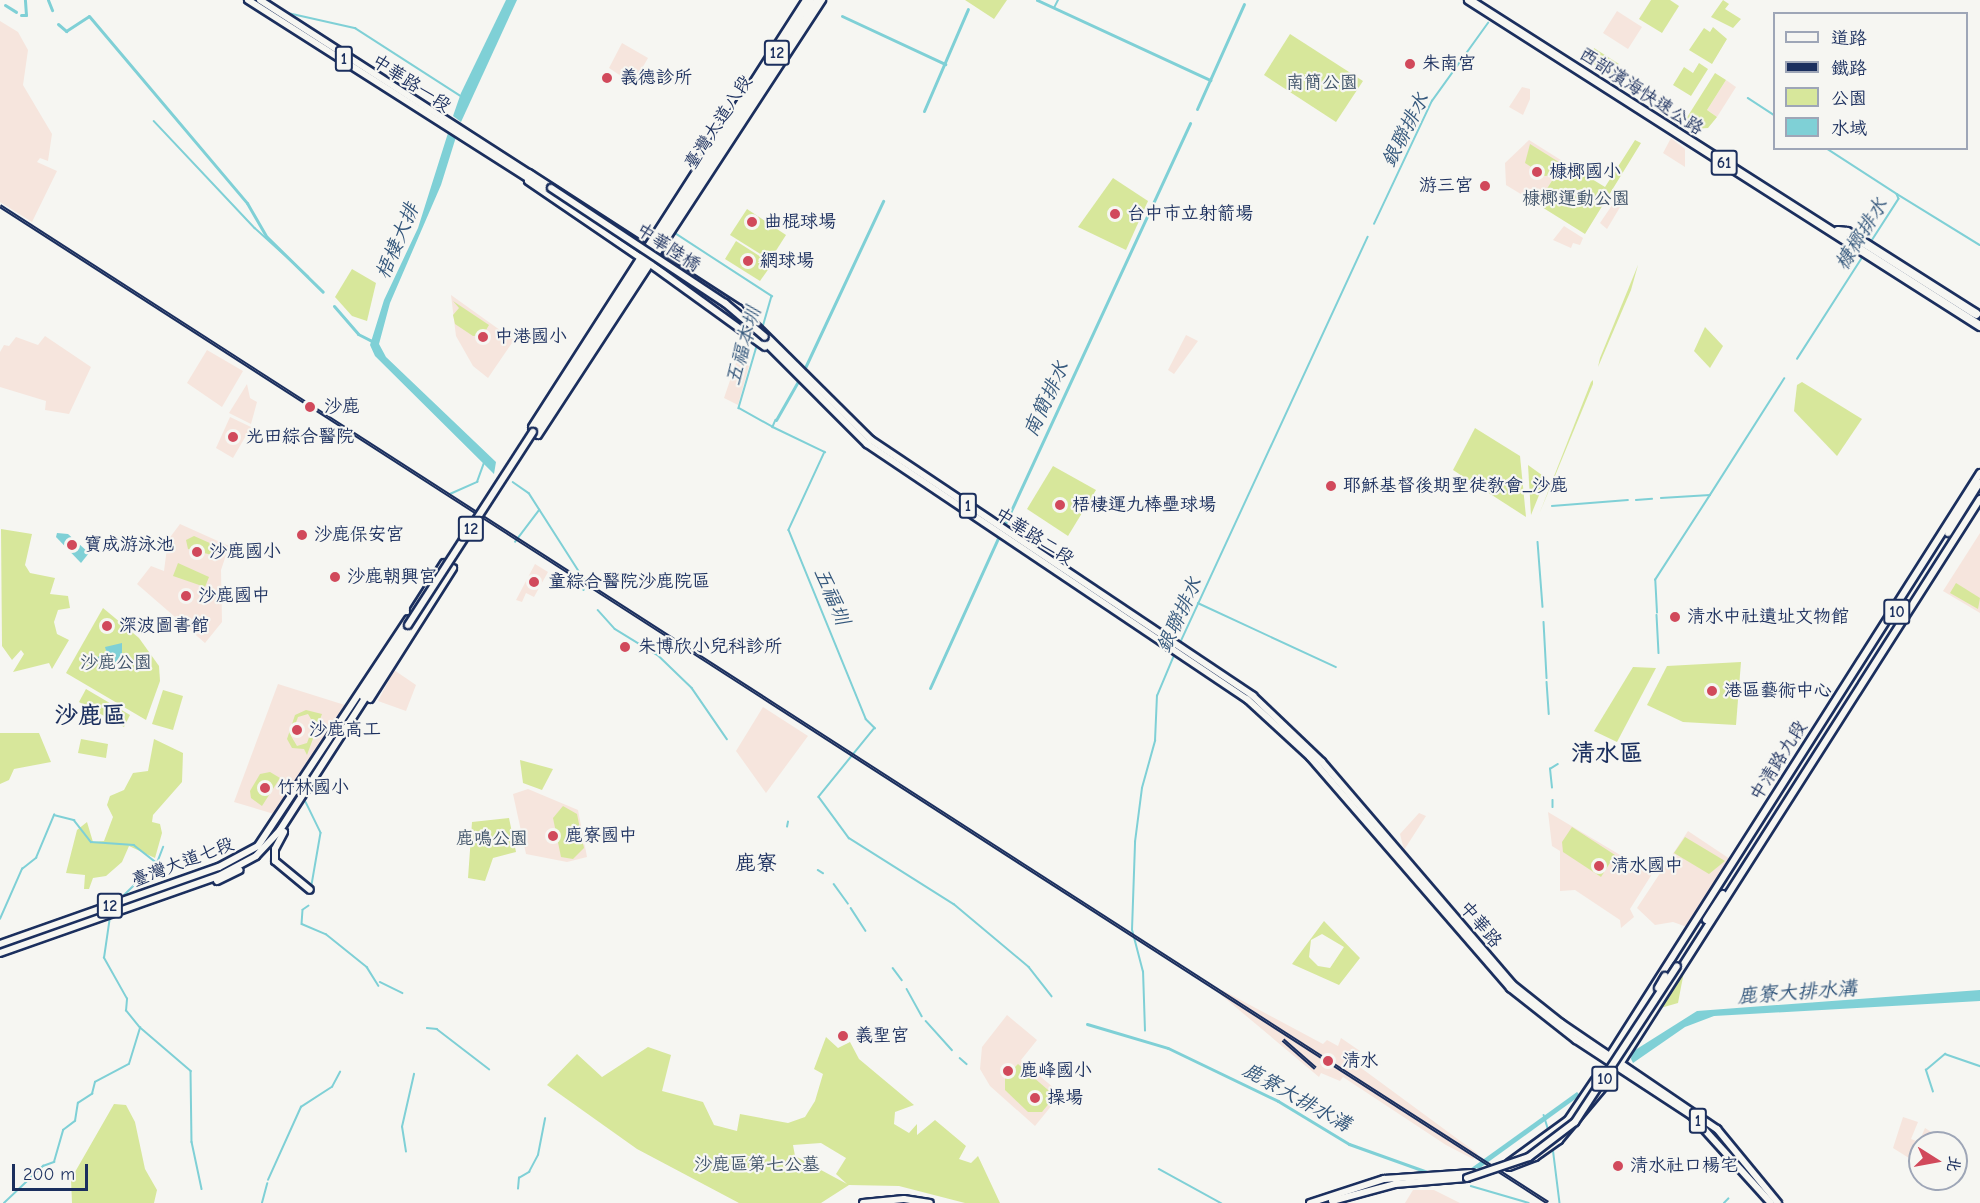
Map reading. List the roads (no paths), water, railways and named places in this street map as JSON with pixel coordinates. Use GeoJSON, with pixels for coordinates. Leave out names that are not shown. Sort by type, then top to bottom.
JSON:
{"type":"FeatureCollection","features":[{"type":"Feature","properties":{"kind":"highway","name":"西部濱海快速公路"},"geometry":{"type":"LineString","coordinates":[[1469,0],[1979,323]]}},
{"type":"Feature","properties":{"kind":"highway","name":"西部濱海快速公路"},"geometry":{"type":"LineString","coordinates":[[1476,0],[1979,323]]}},
{"type":"Feature","properties":{"kind":"main road","name":"中華路一段"},"geometry":{"type":"LineString","coordinates":[[248,0],[449,123]]}},
{"type":"Feature","properties":{"kind":"main road","name":"中華路一段"},"geometry":{"type":"LineString","coordinates":[[260,0],[550,190]]}},
{"type":"Feature","properties":{"kind":"main road","name":"臺灣大道八段"},"geometry":{"type":"LineString","coordinates":[[534,433],[652,250],[806,0]]}},
{"type":"Feature","properties":{"kind":"main road","name":"臺灣大道八段"},"geometry":{"type":"LineString","coordinates":[[741,104],[812,0]]}},
{"type":"Feature","properties":{"kind":"main road","name":"臺灣大道八段"},"geometry":{"type":"LineString","coordinates":[[534,433],[817,0]]}},
{"type":"Feature","properties":{"kind":"main road","name":"臺灣大道八段"},"geometry":{"type":"LineString","coordinates":[[652,250],[822,0]]}},
{"type":"Feature","properties":{"kind":"main road","name":"中華路一段"},"geometry":{"type":"LineString","coordinates":[[527,175],[652,250]]}},
{"type":"Feature","properties":{"kind":"main road","name":"中華路一段"},"geometry":{"type":"LineString","coordinates":[[527,175],[645,261]]}},
{"type":"Feature","properties":{"kind":"main road","name":"中華陸橋"},"geometry":{"type":"LineString","coordinates":[[550,190],[722,307],[764,339]]}},
{"type":"Feature","properties":{"kind":"main road","name":"中華路二段"},"geometry":{"type":"LineString","coordinates":[[652,250],[739,309],[867,444],[1177,647]]}},
{"type":"Feature","properties":{"kind":"main road","name":"臺灣大道八段"},"geometry":{"type":"LineString","coordinates":[[534,433],[645,261]]}},
{"type":"Feature","properties":{"kind":"main road","name":"中華路二段"},"geometry":{"type":"LineString","coordinates":[[645,261],[774,348]]}},
{"type":"Feature","properties":{"kind":"main road","name":"中華路二段"},"geometry":{"type":"LineString","coordinates":[[764,339],[774,348]]}},
{"type":"Feature","properties":{"kind":"main road","name":"12"},"geometry":{"type":"LineString","coordinates":[[410,626],[534,433]]}},
{"type":"Feature","properties":{"kind":"main road","name":"中清路九段"},"geometry":{"type":"LineString","coordinates":[[1609,1057],[1664,975],[1980,473]]}},
{"type":"Feature","properties":{"kind":"main road","name":"中清路九段"},"geometry":{"type":"LineString","coordinates":[[1674,977],[1677,963],[1980,482]]}},
{"type":"Feature","properties":{"kind":"main road","name":"中清路九段"},"geometry":{"type":"LineString","coordinates":[[1620,1064],[1980,493]]}},
{"type":"Feature","properties":{"kind":"main road","name":"中清路九段"},"geometry":{"type":"LineString","coordinates":[[1664,975],[1677,963],[1980,500]]}},
{"type":"Feature","properties":{"kind":"main road","name":"臺灣大道七段"},"geometry":{"type":"LineString","coordinates":[[0,954],[228,877],[261,857],[284,832],[410,626],[444,563]]}},
{"type":"Feature","properties":{"kind":"main road","name":"臺灣大道七段"},"geometry":{"type":"LineString","coordinates":[[0,946],[219,871],[252,854],[276,829],[403,635],[453,568]]}},
{"type":"Feature","properties":{"kind":"main road","name":"臺灣大道七段"},"geometry":{"type":"LineString","coordinates":[[0,946],[219,867],[258,846],[410,626]]}},
{"type":"Feature","properties":{"kind":"main road","name":"臺灣大道七段"},"geometry":{"type":"LineString","coordinates":[[0,954],[223,875],[256,856],[280,830],[359,711],[403,635]]}},
{"type":"Feature","properties":{"kind":"main road","name":"中華路"},"geometry":{"type":"LineString","coordinates":[[1177,647],[1284,731],[1347,798],[1491,969],[1545,1018],[1620,1064],[1717,1129],[1778,1203]]}},
{"type":"Feature","properties":{"kind":"main road"},"geometry":{"type":"LineString","coordinates":[[284,832],[275,849],[275,861],[310,890]]}},
{"type":"Feature","properties":{"kind":"main road","name":"臺灣大道七段"},"geometry":{"type":"LineString","coordinates":[[116,912],[156,901]]}},
{"type":"Feature","properties":{"kind":"main road","name":"10"},"geometry":{"type":"LineString","coordinates":[[1318,1203],[1387,1182],[1469,1175],[1509,1165],[1545,1148],[1575,1122],[1677,963]]}},
{"type":"Feature","properties":{"kind":"main road","name":"10"},"geometry":{"type":"LineString","coordinates":[[1509,1165],[1545,1143],[1575,1118],[1664,975]]}},
{"type":"Feature","properties":{"kind":"main road","name":"中華路"},"geometry":{"type":"LineString","coordinates":[[1620,1064],[1712,1132],[1771,1203]]}},
{"type":"Feature","properties":{"kind":"main road"},"geometry":{"type":"LineString","coordinates":[[1509,1165],[1568,1120],[1595,1080]]}},
{"type":"Feature","properties":{"kind":"main road"},"geometry":{"type":"LineString","coordinates":[[1509,1165],[1535,1157],[1559,1140],[1606,1084]]}},
{"type":"Feature","properties":{"kind":"main road"},"geometry":{"type":"LineString","coordinates":[[1325,1192],[1393,1175],[1469,1175]]}},
{"type":"Feature","properties":{"kind":"main road","name":"10"},"geometry":{"type":"LineString","coordinates":[[1310,1203],[1384,1179],[1469,1175]]}},
{"type":"Feature","properties":{"kind":"main road"},"geometry":{"type":"LineString","coordinates":[[1332,1201],[1395,1184],[1469,1175]]}},
{"type":"Feature","properties":{"kind":"main road"},"geometry":{"type":"LineString","coordinates":[[898,1200],[912,1203]]}},
{"type":"Feature","properties":{"kind":"main road"},"geometry":{"type":"LineString","coordinates":[[863,1203],[898,1200],[930,1203]]}},
{"type":"Feature","properties":{"kind":"water"},"geometry":{"type":"Polygon","coordinates":[[[506,0],[517,0],[461,122],[453,116],[461,93],[506,0]]]}},
{"type":"Feature","properties":{"kind":"water"},"geometry":{"type":"Polygon","coordinates":[[[448,133],[456,137],[441,185],[390,303],[379,344],[386,357],[496,462],[494,474],[375,356],[370,345],[384,300],[418,228],[448,133]]]}},
{"type":"Feature","properties":{"kind":"water","name":"寶成游泳池"},"geometry":{"type":"Polygon","coordinates":[[[57,533],[68,534],[89,553],[81,563],[56,537],[57,533]]]}},
{"type":"Feature","properties":{"kind":"water"},"geometry":{"type":"Polygon","coordinates":[[[122,643],[122,665],[100,670],[97,657],[107,654],[105,647],[122,643]]]}},
{"type":"Feature","properties":{"kind":"water"},"geometry":{"type":"Polygon","coordinates":[[[1980,990],[1980,1001],[1714,1016],[1685,1027],[1633,1063],[1631,1059],[1632,1052],[1697,1011],[1980,990]]]}},
{"type":"Feature","properties":{"kind":"water"},"geometry":{"type":"Polygon","coordinates":[[[1577,1092],[1580,1095],[1574,1100],[1480,1168],[1470,1169],[1577,1092]]]}},
{"type":"Feature","properties":{"kind":"waterway"},"geometry":{"type":"LineString","coordinates":[[21,15],[26,15],[25,0]]}},
{"type":"Feature","properties":{"kind":"waterway"},"geometry":{"type":"LineString","coordinates":[[48,0],[52,10]]}},
{"type":"Feature","properties":{"kind":"waterway"},"geometry":{"type":"LineString","coordinates":[[1037,0],[1210,80]]}},
{"type":"Feature","properties":{"kind":"waterway"},"geometry":{"type":"LineString","coordinates":[[1054,8],[1058,0]]}},
{"type":"Feature","properties":{"kind":"waterway","name":"南簡排水"},"geometry":{"type":"LineString","coordinates":[[1197,109],[1244,4]]}},
{"type":"Feature","properties":{"kind":"waterway"},"geometry":{"type":"LineString","coordinates":[[5,5],[16,12]]}},
{"type":"Feature","properties":{"kind":"waterway"},"geometry":{"type":"LineString","coordinates":[[924,111],[968,9]]}},
{"type":"Feature","properties":{"kind":"waterway"},"geometry":{"type":"LineString","coordinates":[[288,13],[355,28],[461,96]]}},
{"type":"Feature","properties":{"kind":"waterway"},"geometry":{"type":"LineString","coordinates":[[58,24],[66,31],[89,16],[247,203],[267,237],[323,292]]}},
{"type":"Feature","properties":{"kind":"waterway"},"geometry":{"type":"LineString","coordinates":[[842,16],[945,64]]}},
{"type":"Feature","properties":{"kind":"waterway","name":"銀聯排水"},"geometry":{"type":"LineString","coordinates":[[1374,224],[1432,101],[1488,23]]}},
{"type":"Feature","properties":{"kind":"waterway","name":"槺榔排水"},"geometry":{"type":"LineString","coordinates":[[1748,98],[1773,114]]}},
{"type":"Feature","properties":{"kind":"waterway"},"geometry":{"type":"LineString","coordinates":[[154,121],[255,228],[308,276]]}},
{"type":"Feature","properties":{"kind":"waterway","name":"南簡排水"},"geometry":{"type":"LineString","coordinates":[[1003,528],[1190,123]]}},
{"type":"Feature","properties":{"kind":"waterway","name":"槺榔排水"},"geometry":{"type":"LineString","coordinates":[[1829,150],[1897,194],[1899,199],[1870,244]]}},
{"type":"Feature","properties":{"kind":"waterway"},"geometry":{"type":"LineString","coordinates":[[1897,194],[1980,245]]}},
{"type":"Feature","properties":{"kind":"waterway"},"geometry":{"type":"LineString","coordinates":[[803,372],[883,201]]}},
{"type":"Feature","properties":{"kind":"waterway","name":"五福本圳"},"geometry":{"type":"LineString","coordinates":[[675,233],[772,296],[763,327]]}},
{"type":"Feature","properties":{"kind":"waterway","name":"銀聯排水"},"geometry":{"type":"LineString","coordinates":[[1180,643],[1368,237]]}},
{"type":"Feature","properties":{"kind":"waterway","name":"槺榔排水"},"geometry":{"type":"LineString","coordinates":[[1797,359],[1863,256]]}},
{"type":"Feature","properties":{"kind":"waterway"},"geometry":{"type":"LineString","coordinates":[[334,306],[358,334],[374,342]]}},
{"type":"Feature","properties":{"kind":"waterway","name":"五福本圳"},"geometry":{"type":"LineString","coordinates":[[758,343],[739,408],[772,426]]}},
{"type":"Feature","properties":{"kind":"waterway"},"geometry":{"type":"LineString","coordinates":[[776,420],[800,378]]}},
{"type":"Feature","properties":{"kind":"waterway","name":"槺榔排水"},"geometry":{"type":"LineString","coordinates":[[1661,498],[1710,495],[1784,379]]}},
{"type":"Feature","properties":{"kind":"waterway","name":"五福圳"},"geometry":{"type":"LineString","coordinates":[[776,420],[773,427],[825,452],[789,530],[866,719],[875,728],[819,797],[849,838],[954,904],[1029,967],[1052,996]]}},
{"type":"Feature","properties":{"kind":"waterway"},"geometry":{"type":"LineString","coordinates":[[450,494],[477,482],[484,463]]}},
{"type":"Feature","properties":{"kind":"waterway"},"geometry":{"type":"LineString","coordinates":[[513,482],[529,493],[584,579],[584,590]]}},
{"type":"Feature","properties":{"kind":"waterway"},"geometry":{"type":"LineString","coordinates":[[1657,613],[1655,580],[1710,495]]}},
{"type":"Feature","properties":{"kind":"waterway","name":"槺榔排水"},"geometry":{"type":"LineString","coordinates":[[1636,500],[1652,499]]}},
{"type":"Feature","properties":{"kind":"waterway","name":"槺榔排水"},"geometry":{"type":"LineString","coordinates":[[1552,506],[1628,500]]}},
{"type":"Feature","properties":{"kind":"waterway"},"geometry":{"type":"LineString","coordinates":[[515,542],[539,510]]}},
{"type":"Feature","properties":{"kind":"waterway","name":"南簡排水"},"geometry":{"type":"LineString","coordinates":[[930,688],[1000,534]]}},
{"type":"Feature","properties":{"kind":"waterway","name":"槺榔排水"},"geometry":{"type":"LineString","coordinates":[[1538,542],[1543,607]]}},
{"type":"Feature","properties":{"kind":"waterway"},"geometry":{"type":"LineString","coordinates":[[1198,603],[1336,667]]}},
{"type":"Feature","properties":{"kind":"waterway"},"geometry":{"type":"LineString","coordinates":[[598,610],[615,629],[659,656],[692,688],[727,739]]}},
{"type":"Feature","properties":{"kind":"waterway"},"geometry":{"type":"LineString","coordinates":[[1657,615],[1659,653]]}},
{"type":"Feature","properties":{"kind":"waterway","name":"槺榔排水"},"geometry":{"type":"LineString","coordinates":[[1544,622],[1547,678]]}},
{"type":"Feature","properties":{"kind":"waterway","name":"銀聯排水"},"geometry":{"type":"LineString","coordinates":[[1145,1031],[1143,972],[1132,930],[1135,842],[1142,788],[1155,741],[1157,696],[1175,653]]}},
{"type":"Feature","properties":{"kind":"waterway","name":"槺榔排水"},"geometry":{"type":"LineString","coordinates":[[1547,682],[1549,714]]}},
{"type":"Feature","properties":{"kind":"waterway","name":"槺榔排水"},"geometry":{"type":"LineString","coordinates":[[1552,788],[1550,769],[1558,764]]}},
{"type":"Feature","properties":{"kind":"waterway","name":"槺榔排水"},"geometry":{"type":"LineString","coordinates":[[1553,800],[1553,807]]}},
{"type":"Feature","properties":{"kind":"waterway"},"geometry":{"type":"LineString","coordinates":[[306,802],[321,833],[312,885]]}},
{"type":"Feature","properties":{"kind":"waterway"},"geometry":{"type":"LineString","coordinates":[[0,919],[22,869],[36,858],[54,815],[74,820],[91,842],[134,845],[157,863],[163,847]]}},
{"type":"Feature","properties":{"kind":"waterway"},"geometry":{"type":"LineString","coordinates":[[787,827],[788,822]]}},
{"type":"Feature","properties":{"kind":"waterway"},"geometry":{"type":"LineString","coordinates":[[122,897],[157,863]]}},
{"type":"Feature","properties":{"kind":"waterway"},"geometry":{"type":"LineString","coordinates":[[818,870],[823,873]]}},
{"type":"Feature","properties":{"kind":"waterway"},"geometry":{"type":"LineString","coordinates":[[834,884],[848,903]]}},
{"type":"Feature","properties":{"kind":"waterway"},"geometry":{"type":"LineString","coordinates":[[309,906],[303,910],[302,924],[326,934],[367,967],[379,986]]}},
{"type":"Feature","properties":{"kind":"waterway"},"geometry":{"type":"LineString","coordinates":[[851,908],[866,931]]}},
{"type":"Feature","properties":{"kind":"waterway"},"geometry":{"type":"LineString","coordinates":[[4,1203],[43,1166],[54,1162],[63,1130],[75,1121],[78,1103],[92,1094],[95,1082],[129,1064],[140,1028],[126,1011],[127,999],[104,958],[110,917]]}},
{"type":"Feature","properties":{"kind":"waterway"},"geometry":{"type":"LineString","coordinates":[[893,968],[902,980]]}},
{"type":"Feature","properties":{"kind":"waterway"},"geometry":{"type":"LineString","coordinates":[[380,982],[403,993]]}},
{"type":"Feature","properties":{"kind":"waterway"},"geometry":{"type":"LineString","coordinates":[[907,989],[922,1016]]}},
{"type":"Feature","properties":{"kind":"waterway"},"geometry":{"type":"LineString","coordinates":[[926,1021],[952,1050]]}},
{"type":"Feature","properties":{"kind":"waterway","name":"鹿寮大排水溝"},"geometry":{"type":"LineString","coordinates":[[1087,1024],[1168,1048],[1278,1101],[1349,1144],[1433,1174]]}},
{"type":"Feature","properties":{"kind":"waterway"},"geometry":{"type":"LineString","coordinates":[[141,1028],[191,1071],[192,1142],[202,1189]]}},
{"type":"Feature","properties":{"kind":"waterway"},"geometry":{"type":"LineString","coordinates":[[427,1028],[437,1029],[489,1069]]}},
{"type":"Feature","properties":{"kind":"waterway"},"geometry":{"type":"LineString","coordinates":[[1933,1092],[1926,1070],[1945,1054],[1980,1066]]}},
{"type":"Feature","properties":{"kind":"waterway"},"geometry":{"type":"LineString","coordinates":[[960,1058],[967,1064]]}},
{"type":"Feature","properties":{"kind":"waterway"},"geometry":{"type":"LineString","coordinates":[[268,1180],[301,1107],[332,1087],[340,1072]]}},
{"type":"Feature","properties":{"kind":"waterway"},"geometry":{"type":"LineString","coordinates":[[406,1152],[402,1127],[414,1074]]}},
{"type":"Feature","properties":{"kind":"waterway"},"geometry":{"type":"LineString","coordinates":[[1544,1115],[1549,1131]]}},
{"type":"Feature","properties":{"kind":"waterway"},"geometry":{"type":"LineString","coordinates":[[518,1189],[519,1178],[529,1172],[538,1155],[545,1119]]}},
{"type":"Feature","properties":{"kind":"waterway"},"geometry":{"type":"LineString","coordinates":[[1553,1147],[1560,1203]]}},
{"type":"Feature","properties":{"kind":"waterway"},"geometry":{"type":"LineString","coordinates":[[1159,1169],[1221,1203]]}},
{"type":"Feature","properties":{"kind":"waterway"},"geometry":{"type":"LineString","coordinates":[[262,1203],[267,1184]]}},
{"type":"Feature","properties":{"kind":"waterway","name":"五福圳"},"geometry":{"type":"LineString","coordinates":[[1471,1186],[1529,1203]]}},
{"type":"Feature","properties":{"kind":"waterway"},"geometry":{"type":"LineString","coordinates":[[1724,1203],[1728,1199]]}},
{"type":"Feature","properties":{"kind":"railway"},"geometry":{"type":"LineString","coordinates":[[0,206],[1548,1203]]}},
{"type":"Feature","properties":{"kind":"railway"},"geometry":{"type":"LineString","coordinates":[[1283,1040],[1315,1068]]}},
{"type":"Feature","properties":{"kind":"place","name":"朱南宮"},"geometry":{"type":"Point","coordinates":[1410,64]}},
{"type":"Feature","properties":{"kind":"place","name":"義德診所"},"geometry":{"type":"Point","coordinates":[607,78]}},
{"type":"Feature","properties":{"kind":"place","name":"槺榔國小"},"geometry":{"type":"Point","coordinates":[1537,172]}},
{"type":"Feature","properties":{"kind":"place","name":"游三宮"},"geometry":{"type":"Point","coordinates":[1485,186]}},
{"type":"Feature","properties":{"kind":"place","name":"台中市立射箭場"},"geometry":{"type":"Point","coordinates":[1115,214]}},
{"type":"Feature","properties":{"kind":"place","name":"曲棍球場"},"geometry":{"type":"Point","coordinates":[752,222]}},
{"type":"Feature","properties":{"kind":"place","name":"網球場"},"geometry":{"type":"Point","coordinates":[748,261]}},
{"type":"Feature","properties":{"kind":"place","name":"中港國小"},"geometry":{"type":"Point","coordinates":[483,337]}},
{"type":"Feature","properties":{"kind":"place","name":"沙鹿"},"geometry":{"type":"Point","coordinates":[310,407]}},
{"type":"Feature","properties":{"kind":"place","name":"光田綜合醫院"},"geometry":{"type":"Point","coordinates":[233,437]}},
{"type":"Feature","properties":{"kind":"place","name":"耶穌基督後期聖徒教會_沙鹿"},"geometry":{"type":"Point","coordinates":[1331,486]}},
{"type":"Feature","properties":{"kind":"place","name":"梧棲運九棒壘球場"},"geometry":{"type":"Point","coordinates":[1060,505]}},
{"type":"Feature","properties":{"kind":"place","name":"沙鹿保安宮"},"geometry":{"type":"Point","coordinates":[302,535]}},
{"type":"Feature","properties":{"kind":"place","name":"寶成游泳池"},"geometry":{"type":"Point","coordinates":[72,545]}},
{"type":"Feature","properties":{"kind":"place","name":"沙鹿國小"},"geometry":{"type":"Point","coordinates":[197,552]}},
{"type":"Feature","properties":{"kind":"place","name":"沙鹿朝興宮"},"geometry":{"type":"Point","coordinates":[335,577]}},
{"type":"Feature","properties":{"kind":"place","name":"童綜合醫院沙鹿院區"},"geometry":{"type":"Point","coordinates":[534,582]}},
{"type":"Feature","properties":{"kind":"place","name":"沙鹿國中"},"geometry":{"type":"Point","coordinates":[186,596]}},
{"type":"Feature","properties":{"kind":"place","name":"清水中社遺址文物館"},"geometry":{"type":"Point","coordinates":[1675,617]}},
{"type":"Feature","properties":{"kind":"place","name":"深波圖書館"},"geometry":{"type":"Point","coordinates":[107,626]}},
{"type":"Feature","properties":{"kind":"place","name":"朱博欣小兒科診所"},"geometry":{"type":"Point","coordinates":[625,647]}},
{"type":"Feature","properties":{"kind":"place","name":"港區藝術中心"},"geometry":{"type":"Point","coordinates":[1712,691]}},
{"type":"Feature","properties":{"kind":"place","name":"沙鹿高工"},"geometry":{"type":"Point","coordinates":[297,730]}},
{"type":"Feature","properties":{"kind":"place","name":"竹林國小"},"geometry":{"type":"Point","coordinates":[265,788]}},
{"type":"Feature","properties":{"kind":"place","name":"鹿寮國中"},"geometry":{"type":"Point","coordinates":[553,836]}},
{"type":"Feature","properties":{"kind":"place","name":"清水國中"},"geometry":{"type":"Point","coordinates":[1599,866]}},
{"type":"Feature","properties":{"kind":"place","name":"義聖宮"},"geometry":{"type":"Point","coordinates":[843,1036]}},
{"type":"Feature","properties":{"kind":"place","name":"清水"},"geometry":{"type":"Point","coordinates":[1328,1061]}},
{"type":"Feature","properties":{"kind":"place","name":"鹿峰國小"},"geometry":{"type":"Point","coordinates":[1008,1071]}},
{"type":"Feature","properties":{"kind":"place","name":"操場"},"geometry":{"type":"Point","coordinates":[1035,1098]}},
{"type":"Feature","properties":{"kind":"place","name":"清水社口楊宅"},"geometry":{"type":"Point","coordinates":[1618,1166]}},
{"type":"Feature","properties":{"kind":"district","name":"沙鹿區"},"geometry":{"type":"Point","coordinates":[90,716]}},
{"type":"Feature","properties":{"kind":"district","name":"清水區"},"geometry":{"type":"Point","coordinates":[1607,754]}},
{"type":"Feature","properties":{"kind":"district","name":"鹿寮"},"geometry":{"type":"Point","coordinates":[756,863]}},
{"type":"Feature","properties":{"kind":"park label","name":"南簡公園"},"geometry":{"type":"Point","coordinates":[1322,83]}},
{"type":"Feature","properties":{"kind":"park label","name":"槺榔運動公園"},"geometry":{"type":"Point","coordinates":[1576,199]}},
{"type":"Feature","properties":{"kind":"park label","name":"沙鹿公園"},"geometry":{"type":"Point","coordinates":[116,663]}},
{"type":"Feature","properties":{"kind":"park label","name":"鹿鳴公園"},"geometry":{"type":"Point","coordinates":[492,839]}},
{"type":"Feature","properties":{"kind":"park label","name":"沙鹿區第七公墓"},"geometry":{"type":"Point","coordinates":[757,1165]}},
{"type":"Feature","properties":{"kind":"water label","name":"梧棲大排"},"geometry":{"type":"Point","coordinates":[397,241]}}]}
